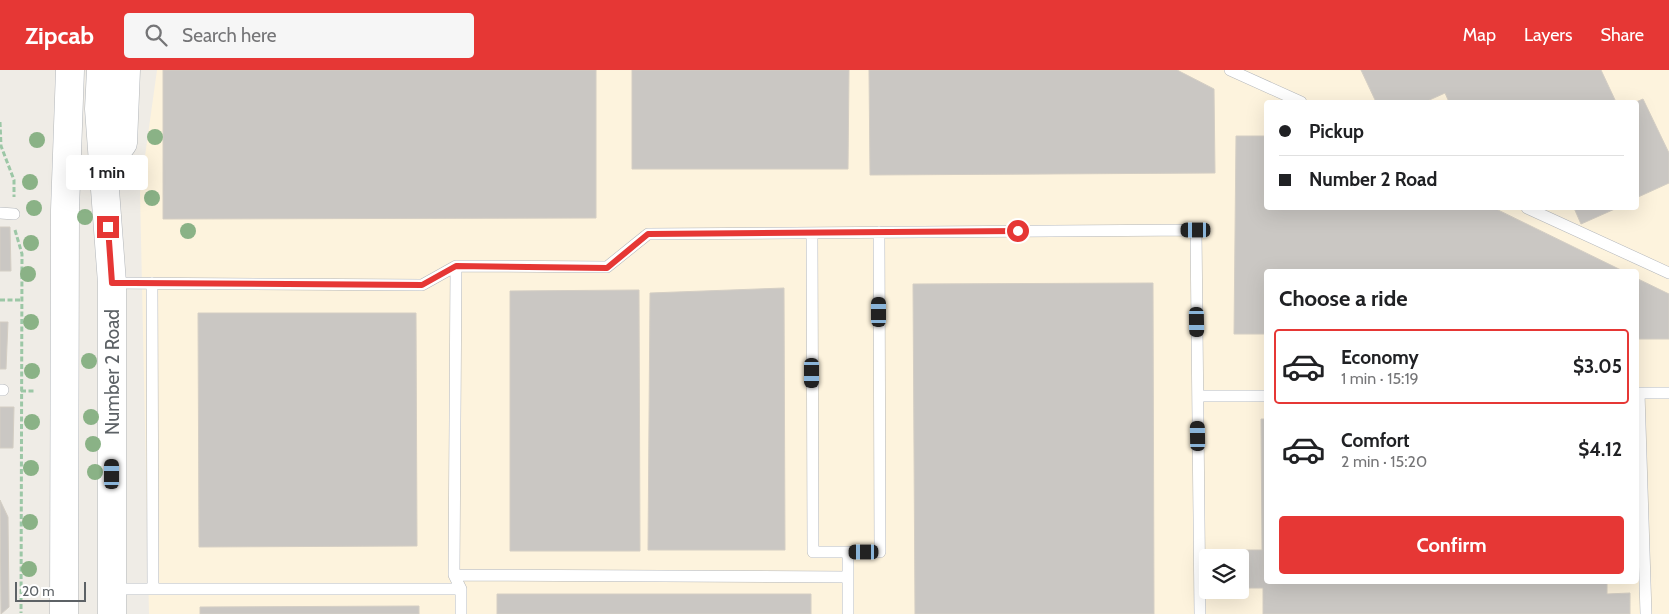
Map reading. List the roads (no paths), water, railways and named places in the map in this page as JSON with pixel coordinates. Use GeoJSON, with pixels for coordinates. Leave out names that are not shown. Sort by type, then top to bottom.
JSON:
{"type":"FeatureCollection","features":[{"type":"Feature","properties":{"kind":"main road"},"geometry":{"type":"LineString","coordinates":[[64,614],[65,210],[70,70]]}},
{"type":"Feature","properties":{"kind":"main road","name":"Number 2 Road"},"geometry":{"type":"LineString","coordinates":[[101,70],[100,108],[103,170],[112,283],[112,601]]}},
{"type":"Feature","properties":{"kind":"main road"},"geometry":{"type":"LineString","coordinates":[[103,170],[123,143],[126,70]]}},
{"type":"Feature","properties":{"kind":"lane"},"geometry":{"type":"LineString","coordinates":[[1230,70],[1297,100]]}},
{"type":"Feature","properties":{"kind":"lane"},"geometry":{"type":"LineString","coordinates":[[1532,210],[1669,273]]}},
{"type":"Feature","properties":{"kind":"lane"},"geometry":{"type":"LineString","coordinates":[[0,213],[14,214]]}},
{"type":"Feature","properties":{"kind":"lane"},"geometry":{"type":"LineString","coordinates":[[112,283],[422,285],[456,266],[607,268],[648,234],[1196,230],[1200,614]]}},
{"type":"Feature","properties":{"kind":"lane"},"geometry":{"type":"LineString","coordinates":[[812,233],[813,552],[880,552],[879,232]]}},
{"type":"Feature","properties":{"kind":"lane"},"geometry":{"type":"LineString","coordinates":[[456,266],[454,576],[461,589],[461,614]]}},
{"type":"Feature","properties":{"kind":"lane"},"geometry":{"type":"LineString","coordinates":[[152,283],[153,589]]}},
{"type":"Feature","properties":{"kind":"lane"},"geometry":{"type":"LineString","coordinates":[[1639,393],[1669,393]]}},
{"type":"Feature","properties":{"kind":"lane"},"geometry":{"type":"LineString","coordinates":[[1198,396],[1264,396]]}},
{"type":"Feature","properties":{"kind":"lane"},"geometry":{"type":"LineString","coordinates":[[1639,421],[1646,614]]}},
{"type":"Feature","properties":{"kind":"lane"},"geometry":{"type":"LineString","coordinates":[[848,552],[848,614]]}},
{"type":"Feature","properties":{"kind":"lane"},"geometry":{"type":"LineString","coordinates":[[454,576],[848,577]]}},
{"type":"Feature","properties":{"kind":"lane"},"geometry":{"type":"LineString","coordinates":[[112,601],[153,589],[461,589]]}}]}
